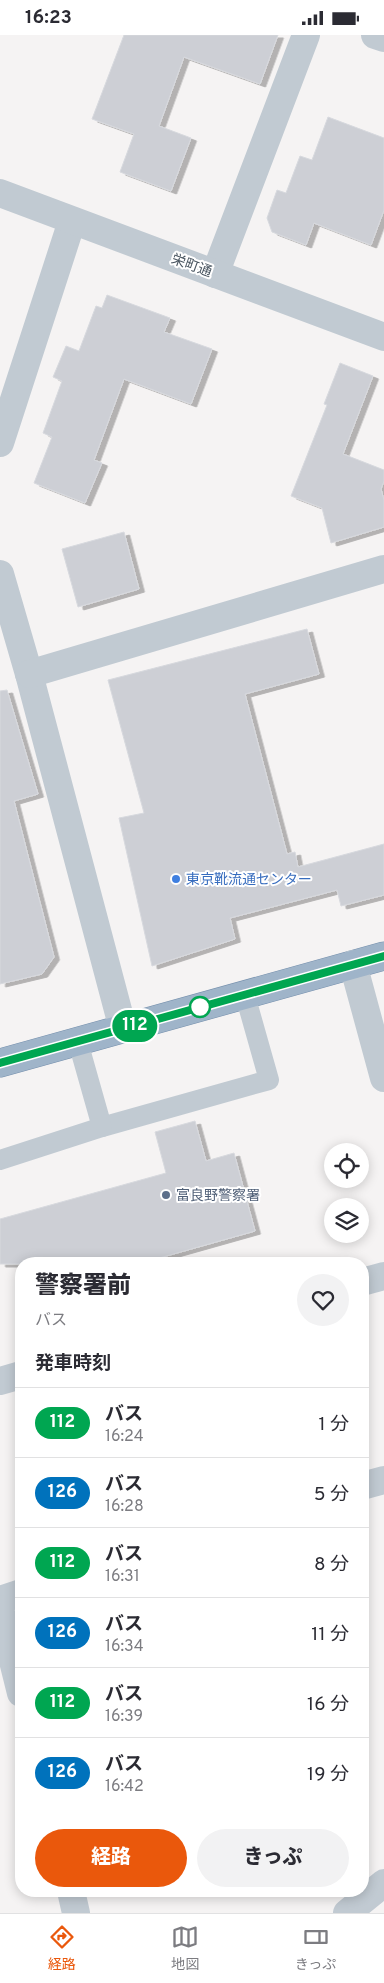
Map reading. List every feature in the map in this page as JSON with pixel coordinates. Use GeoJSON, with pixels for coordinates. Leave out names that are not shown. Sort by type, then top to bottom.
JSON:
{"type":"FeatureCollection","features":[{"type":"Feature","properties":{"kind":"highway"},"geometry":{"type":"LineString","coordinates":[[0,1063],[384,956]]}},
{"type":"Feature","properties":{"kind":"street"},"geometry":{"type":"LineString","coordinates":[[215,274],[306,35]]}},
{"type":"Feature","properties":{"kind":"street"},"geometry":{"type":"LineString","coordinates":[[375,35],[384,38]]}},
{"type":"Feature","properties":{"kind":"street","name":"栄町通"},"geometry":{"type":"LineString","coordinates":[[0,193],[384,337]]}},
{"type":"Feature","properties":{"kind":"street"},"geometry":{"type":"LineString","coordinates":[[0,443],[72,221]]}},
{"type":"Feature","properties":{"kind":"street"},"geometry":{"type":"LineString","coordinates":[[29,674],[384,569]]}},
{"type":"Feature","properties":{"kind":"street"},"geometry":{"type":"LineString","coordinates":[[0,575],[29,674],[124,1029]]}},
{"type":"Feature","properties":{"kind":"street"},"geometry":{"type":"LineString","coordinates":[[353,964],[382,1065]]}},
{"type":"Feature","properties":{"kind":"street"},"geometry":{"type":"LineString","coordinates":[[369,1280],[384,1276]]}},
{"type":"Feature","properties":{"kind":"street"},"geometry":{"type":"LineString","coordinates":[[0,1381],[15,1377]]}},
{"type":"Feature","properties":{"kind":"street"},"geometry":{"type":"LineString","coordinates":[[369,1484],[384,1480]]}},
{"type":"Feature","properties":{"kind":"street"},"geometry":{"type":"LineString","coordinates":[[0,1600],[15,1595]]}},
{"type":"Feature","properties":{"kind":"street"},"geometry":{"type":"LineString","coordinates":[[0,1609],[15,1669]]}},
{"type":"Feature","properties":{"kind":"street"},"geometry":{"type":"LineString","coordinates":[[369,1895],[384,1883]]}},
{"type":"Feature","properties":{"kind":"street"},"geometry":{"type":"LineString","coordinates":[[72,1897],[76,1913]]}},
{"type":"Feature","properties":{"kind":"street"},"geometry":{"type":"LineString","coordinates":[[346,1913],[366,1897]]}},
{"type":"Feature","properties":{"kind":"lane"},"geometry":{"type":"LineString","coordinates":[[0,1160],[102,1127],[269,1080],[245,995]]}},
{"type":"Feature","properties":{"kind":"lane"},"geometry":{"type":"LineString","coordinates":[[78,1042],[102,1127]]}},
{"type":"Feature","properties":{"kind":"building"},"geometry":{"type":"Polygon","coordinates":[[[124,35],[278,35],[260,84],[184,57],[159,126],[191,138],[171,191],[120,172],[134,134],[92,119],[124,35]]]}},
{"type":"Feature","properties":{"kind":"building"},"geometry":{"type":"Polygon","coordinates":[[[328,117],[384,138],[384,210],[371,245],[314,223],[306,245],[272,232],[267,218],[277,190],[286,193],[300,156],[312,160],[328,117]]]}},
{"type":"Feature","properties":{"kind":"building"},"geometry":{"type":"Polygon","coordinates":[[[107,295],[170,318],[164,332],[212,349],[191,404],[124,379],[94,460],[102,463],[85,503],[34,483],[52,437],[43,433],[62,381],[53,377],[66,346],[79,351],[96,306],[102,308],[107,295]]]}},
{"type":"Feature","properties":{"kind":"building"},"geometry":{"type":"Polygon","coordinates":[[[340,363],[373,376],[343,454],[384,470],[384,481],[381,489],[384,500],[384,527],[331,543],[322,508],[291,496],[327,405],[324,404],[340,363]]]}},
{"type":"Feature","properties":{"kind":"building"},"geometry":{"type":"Polygon","coordinates":[[[124,532],[139,589],[78,607],[62,549],[124,532]]]}},
{"type":"Feature","properties":{"kind":"building"},"geometry":{"type":"Polygon","coordinates":[[[307,629],[319,674],[245,694],[287,854],[295,852],[298,867],[384,844],[384,895],[341,906],[337,890],[230,918],[235,939],[152,966],[119,818],[144,813],[108,680],[307,629]]]}},
{"type":"Feature","properties":{"kind":"building"},"geometry":{"type":"Polygon","coordinates":[[[7,690],[38,794],[14,801],[54,957],[42,974],[0,984],[0,691],[7,690]]]}},
{"type":"Feature","properties":{"kind":"building","name":"富良野警察署"},"geometry":{"type":"Polygon","coordinates":[[[195,1121],[206,1161],[234,1153],[255,1231],[163,1257],[15,1257],[15,1264],[0,1264],[0,1219],[166,1173],[155,1132],[195,1121]]]}},
{"type":"Feature","properties":{"kind":"bus line","name":"112"},"geometry":{"type":"LineString","coordinates":[[0,1063],[384,956]]}},
{"type":"Feature","properties":{"kind":"place","name":"東京靴流通センター"},"geometry":{"type":"Point","coordinates":[176,879]}},
{"type":"Feature","properties":{"kind":"place","name":"富良野警察署"},"geometry":{"type":"Point","coordinates":[166,1195]}}]}
